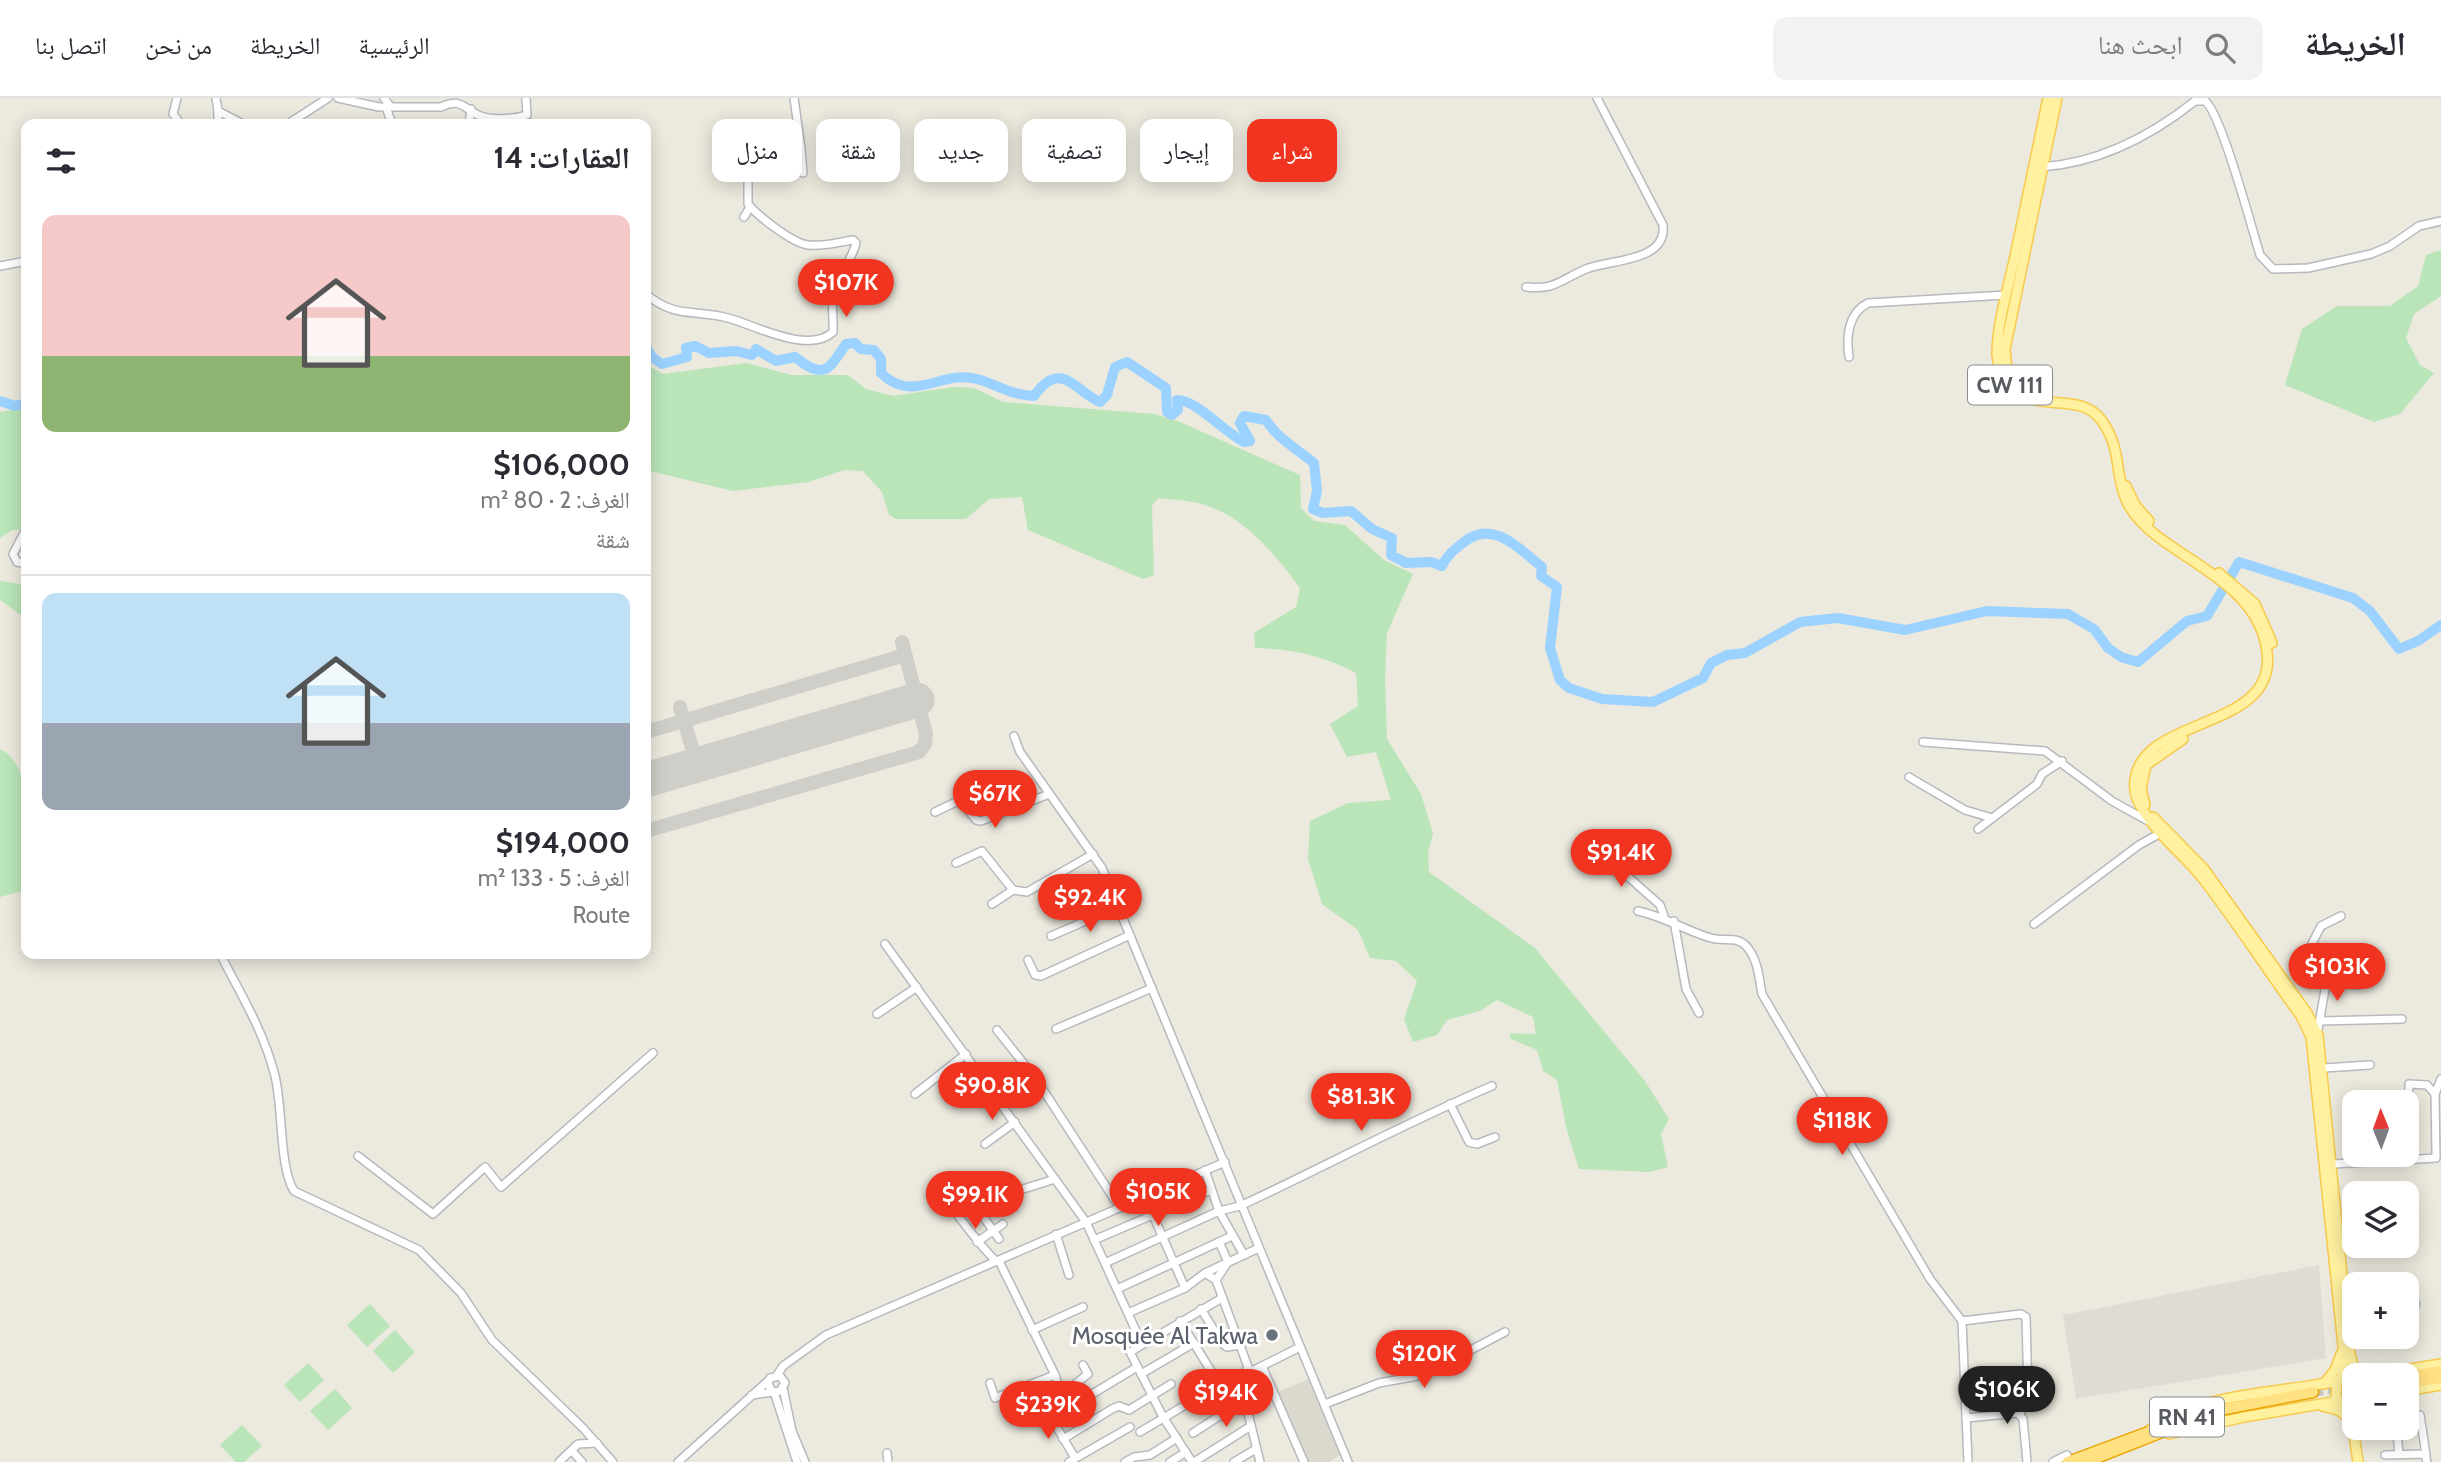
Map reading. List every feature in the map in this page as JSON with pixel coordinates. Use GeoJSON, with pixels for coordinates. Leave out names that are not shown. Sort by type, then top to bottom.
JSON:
{"type":"FeatureCollection","features":[{"type":"Feature","properties":{"kind":"highway"},"geometry":{"type":"LineString","coordinates":[[2419,1375],[2441,1371]]}},
{"type":"Feature","properties":{"kind":"highway"},"geometry":{"type":"LineString","coordinates":[[2419,1381],[2441,1378]]}},
{"type":"Feature","properties":{"kind":"highway","name":"RN 41"},"geometry":{"type":"LineString","coordinates":[[2067,1458],[2151,1432],[2212,1417],[2315,1398]]}},
{"type":"Feature","properties":{"kind":"highway","name":"RN 41"},"geometry":{"type":"LineString","coordinates":[[2086,1462],[2151,1432]]}},
{"type":"Feature","properties":{"kind":"main road","name":"CW 111"},"geometry":{"type":"LineString","coordinates":[[2048,98],[2006,295],[1997,358],[2008,384],[2033,401],[2079,404],[2101,415]]}},
{"type":"Feature","properties":{"kind":"main road","name":"CW 111"},"geometry":{"type":"LineString","coordinates":[[2057,98],[2007,335],[2006,365],[2013,380],[2027,392],[2046,398],[2077,399],[2101,415]]}},
{"type":"Feature","properties":{"kind":"main road"},"geometry":{"type":"LineString","coordinates":[[2101,415],[2108,432],[2120,486],[2129,508],[2155,534],[2207,568],[2261,612],[2272,645],[2273,663],[2266,685],[2238,713],[2166,748],[2149,761],[2142,777],[2142,794],[2154,817],[2211,878],[2307,1013],[2323,1068],[2345,1272]]}},
{"type":"Feature","properties":{"kind":"main road"},"geometry":{"type":"LineString","coordinates":[[2241,594],[2255,614],[2265,641],[2267,668],[2262,681],[2249,698],[2230,711],[2148,752],[2135,776],[2137,799],[2159,834],[2206,882],[2314,1036],[2342,1335],[2340,1379],[2335,1394],[2341,1402]]}},
{"type":"Feature","properties":{"kind":"main road"},"geometry":{"type":"LineString","coordinates":[[2324,1384],[2337,1367],[2342,1335]]}},
{"type":"Feature","properties":{"kind":"main road"},"geometry":{"type":"LineString","coordinates":[[2419,1368],[2441,1364]]}},
{"type":"Feature","properties":{"kind":"main road"},"geometry":{"type":"LineString","coordinates":[[2151,1432],[2169,1416],[2202,1406],[2340,1379]]}},
{"type":"Feature","properties":{"kind":"main road"},"geometry":{"type":"LineString","coordinates":[[2419,1389],[2441,1385]]}},
{"type":"Feature","properties":{"kind":"main road"},"geometry":{"type":"LineString","coordinates":[[2315,1398],[2341,1402]]}},
{"type":"Feature","properties":{"kind":"main road"},"geometry":{"type":"LineString","coordinates":[[2315,1398],[2342,1414]]}},
{"type":"Feature","properties":{"kind":"main road"},"geometry":{"type":"LineString","coordinates":[[2356,1440],[2358,1462]]}},
{"type":"Feature","properties":{"kind":"street"},"geometry":{"type":"LineString","coordinates":[[177,98],[173,114],[177,119]]}},
{"type":"Feature","properties":{"kind":"street"},"geometry":{"type":"LineString","coordinates":[[216,98],[218,119]]}},
{"type":"Feature","properties":{"kind":"street"},"geometry":{"type":"LineString","coordinates":[[296,119],[328,98]]}},
{"type":"Feature","properties":{"kind":"street"},"geometry":{"type":"LineString","coordinates":[[338,98],[388,107],[441,107],[448,102],[459,101],[490,118],[524,117],[528,111],[526,98]]}},
{"type":"Feature","properties":{"kind":"street"},"geometry":{"type":"LineString","coordinates":[[384,98],[391,119]]}},
{"type":"Feature","properties":{"kind":"street"},"geometry":{"type":"LineString","coordinates":[[794,98],[797,119]]}},
{"type":"Feature","properties":{"kind":"street"},"geometry":{"type":"LineString","coordinates":[[1525,288],[1545,289],[1587,268],[1621,262],[1650,251],[1659,244],[1664,234],[1663,225],[1597,98]]}},
{"type":"Feature","properties":{"kind":"street"},"geometry":{"type":"LineString","coordinates":[[2041,167],[2074,162],[2140,140],[2195,102],[2205,101],[2211,107],[2225,144],[2260,255],[2273,269],[2308,268],[2371,254],[2390,246],[2420,226],[2441,221]]}},
{"type":"Feature","properties":{"kind":"street"},"geometry":{"type":"LineString","coordinates":[[470,119],[471,109]]}},
{"type":"Feature","properties":{"kind":"street"},"geometry":{"type":"LineString","coordinates":[[218,111],[233,119]]}},
{"type":"Feature","properties":{"kind":"street"},"geometry":{"type":"LineString","coordinates":[[802,161],[803,173]]}},
{"type":"Feature","properties":{"kind":"street"},"geometry":{"type":"LineString","coordinates":[[744,217],[750,206],[749,182]]}},
{"type":"Feature","properties":{"kind":"street"},"geometry":{"type":"LineString","coordinates":[[651,298],[659,305],[675,311],[726,317],[776,335],[802,340],[830,335],[834,329],[831,308],[835,288],[852,257],[856,243],[853,240],[804,244],[778,229],[750,206]]}},
{"type":"Feature","properties":{"kind":"street"},"geometry":{"type":"LineString","coordinates":[[0,266],[21,262]]}},
{"type":"Feature","properties":{"kind":"street"},"geometry":{"type":"LineString","coordinates":[[1849,357],[1848,330],[1858,310],[1868,303],[2006,295]]}},
{"type":"Feature","properties":{"kind":"street"},"geometry":{"type":"LineString","coordinates":[[21,539],[13,554],[17,562],[21,563]]}},
{"type":"Feature","properties":{"kind":"street"},"geometry":{"type":"LineString","coordinates":[[1014,736],[1020,752],[1093,854],[1118,907],[1348,1462],[1341,1462]]}},
{"type":"Feature","properties":{"kind":"street"},"geometry":{"type":"LineString","coordinates":[[1923,742],[2040,750],[2062,761],[2098,791],[2151,822]]}},
{"type":"Feature","properties":{"kind":"street"},"geometry":{"type":"LineString","coordinates":[[1978,829],[2062,761]]}},
{"type":"Feature","properties":{"kind":"street"},"geometry":{"type":"LineString","coordinates":[[1909,777],[1965,810],[1992,818]]}},
{"type":"Feature","properties":{"kind":"street"},"geometry":{"type":"LineString","coordinates":[[935,812],[960,800],[976,820],[981,821],[1049,794]]}},
{"type":"Feature","properties":{"kind":"street"},"geometry":{"type":"LineString","coordinates":[[2127,809],[2137,799]]}},
{"type":"Feature","properties":{"kind":"street"},"geometry":{"type":"LineString","coordinates":[[2034,924],[2139,845],[2159,834]]}},
{"type":"Feature","properties":{"kind":"street"},"geometry":{"type":"LineString","coordinates":[[1598,850],[1660,905],[1664,916]]}},
{"type":"Feature","properties":{"kind":"street"},"geometry":{"type":"LineString","coordinates":[[956,863],[981,851],[985,852],[1013,890]]}},
{"type":"Feature","properties":{"kind":"street"},"geometry":{"type":"LineString","coordinates":[[992,904],[1013,890],[1027,892],[1093,854]]}},
{"type":"Feature","properties":{"kind":"street"},"geometry":{"type":"LineString","coordinates":[[1051,936],[1118,907]]}},
{"type":"Feature","properties":{"kind":"street"},"geometry":{"type":"LineString","coordinates":[[1638,911],[1664,916],[1712,939],[1736,939],[1746,945],[1755,960],[1762,994],[1930,1279],[1962,1321],[1968,1462]]}},
{"type":"Feature","properties":{"kind":"street"},"geometry":{"type":"LineString","coordinates":[[2341,916],[2321,926],[2299,968],[2311,980],[2326,984],[2358,985]]}},
{"type":"Feature","properties":{"kind":"street"},"geometry":{"type":"LineString","coordinates":[[1674,921],[1686,989],[1699,1013]]}},
{"type":"Feature","properties":{"kind":"street"},"geometry":{"type":"LineString","coordinates":[[1028,960],[1035,975],[1041,976],[1130,935]]}},
{"type":"Feature","properties":{"kind":"street"},"geometry":{"type":"LineString","coordinates":[[885,944],[1086,1222],[1142,1344]]}},
{"type":"Feature","properties":{"kind":"street"},"geometry":{"type":"LineString","coordinates":[[223,959],[265,1042],[281,1107],[287,1172],[294,1191],[419,1250],[461,1293],[492,1340],[597,1443],[609,1460]]}},
{"type":"Feature","properties":{"kind":"street"},"geometry":{"type":"LineString","coordinates":[[2314,1036],[2320,1021],[2329,967]]}},
{"type":"Feature","properties":{"kind":"street"},"geometry":{"type":"LineString","coordinates":[[877,1014],[916,987]]}},
{"type":"Feature","properties":{"kind":"street"},"geometry":{"type":"LineString","coordinates":[[1056,1029],[1152,988]]}},
{"type":"Feature","properties":{"kind":"street"},"geometry":{"type":"LineString","coordinates":[[2320,1021],[2402,1019]]}},
{"type":"Feature","properties":{"kind":"street"},"geometry":{"type":"LineString","coordinates":[[998,1030],[1036,1079],[1120,1208]]}},
{"type":"Feature","properties":{"kind":"street"},"geometry":{"type":"LineString","coordinates":[[358,1156],[433,1214],[485,1167],[501,1187],[653,1053]]}},
{"type":"Feature","properties":{"kind":"street"},"geometry":{"type":"LineString","coordinates":[[915,1094],[966,1054]]}},
{"type":"Feature","properties":{"kind":"street"},"geometry":{"type":"LineString","coordinates":[[2323,1068],[2370,1065]]}},
{"type":"Feature","properties":{"kind":"street"},"geometry":{"type":"LineString","coordinates":[[2419,1158],[2436,1158],[2435,1094],[2441,1079]]}},
{"type":"Feature","properties":{"kind":"street"},"geometry":{"type":"LineString","coordinates":[[2409,1090],[2409,1084],[2427,1085],[2435,1094]]}},
{"type":"Feature","properties":{"kind":"street"},"geometry":{"type":"LineString","coordinates":[[1105,1263],[1219,1211],[1240,1206],[1492,1086]]}},
{"type":"Feature","properties":{"kind":"street"},"geometry":{"type":"LineString","coordinates":[[1450,1104],[1469,1142],[1476,1144],[1495,1137]]}},
{"type":"Feature","properties":{"kind":"street"},"geometry":{"type":"LineString","coordinates":[[985,1144],[1015,1122]]}},
{"type":"Feature","properties":{"kind":"street"},"geometry":{"type":"LineString","coordinates":[[749,1395],[773,1391],[793,1358],[826,1335],[1225,1162]]}},
{"type":"Feature","properties":{"kind":"street"},"geometry":{"type":"LineString","coordinates":[[2333,1164],[2342,1163]]}},
{"type":"Feature","properties":{"kind":"street"},"geometry":{"type":"LineString","coordinates":[[1205,1170],[1219,1211],[1244,1255]]}},
{"type":"Feature","properties":{"kind":"street"},"geometry":{"type":"LineString","coordinates":[[1004,1195],[1055,1179]]}},
{"type":"Feature","properties":{"kind":"street"},"geometry":{"type":"LineString","coordinates":[[1094,1240],[1211,1189]]}},
{"type":"Feature","properties":{"kind":"street"},"geometry":{"type":"LineString","coordinates":[[938,1191],[958,1213],[976,1242],[997,1261],[1055,1375],[1061,1395],[1088,1374],[1083,1365]]}},
{"type":"Feature","properties":{"kind":"street"},"geometry":{"type":"LineString","coordinates":[[1145,1197],[1185,1288]]}},
{"type":"Feature","properties":{"kind":"street"},"geometry":{"type":"LineString","coordinates":[[975,1205],[999,1239]]}},
{"type":"Feature","properties":{"kind":"street"},"geometry":{"type":"LineString","coordinates":[[976,1242],[1003,1224]]}},
{"type":"Feature","properties":{"kind":"street"},"geometry":{"type":"LineString","coordinates":[[1056,1234],[1069,1275]]}},
{"type":"Feature","properties":{"kind":"street"},"geometry":{"type":"LineString","coordinates":[[1116,1289],[1233,1236]]}},
{"type":"Feature","properties":{"kind":"street"},"geometry":{"type":"LineString","coordinates":[[1219,1242],[1228,1262]]}},
{"type":"Feature","properties":{"kind":"street"},"geometry":{"type":"LineString","coordinates":[[1128,1313],[1185,1288],[1205,1273],[1259,1248]]}},
{"type":"Feature","properties":{"kind":"street"},"geometry":{"type":"LineString","coordinates":[[1216,1280],[1228,1262]]}},
{"type":"Feature","properties":{"kind":"street"},"geometry":{"type":"LineString","coordinates":[[1140,1432],[1187,1404],[1212,1401],[1238,1384],[1248,1367],[1216,1280],[1205,1273]]}},
{"type":"Feature","properties":{"kind":"street"},"geometry":{"type":"LineString","coordinates":[[1222,1298],[1129,1352],[1163,1417],[1193,1462],[1251,1426]]}},
{"type":"Feature","properties":{"kind":"street"},"geometry":{"type":"LineString","coordinates":[[1032,1331],[1083,1307]]}},
{"type":"Feature","properties":{"kind":"street"},"geometry":{"type":"LineString","coordinates":[[1201,1309],[1222,1343],[1227,1347],[1241,1345]]}},
{"type":"Feature","properties":{"kind":"street"},"geometry":{"type":"LineString","coordinates":[[1962,1321],[2021,1314],[2026,1317],[2028,1394],[2021,1415],[2027,1462]]}},
{"type":"Feature","properties":{"kind":"street"},"geometry":{"type":"LineString","coordinates":[[1180,1321],[1224,1392]]}},
{"type":"Feature","properties":{"kind":"street"},"geometry":{"type":"LineString","coordinates":[[1325,1404],[1378,1383],[1423,1376],[1505,1332]]}},
{"type":"Feature","properties":{"kind":"street"},"geometry":{"type":"LineString","coordinates":[[1074,1405],[1194,1343]]}},
{"type":"Feature","properties":{"kind":"street"},"geometry":{"type":"LineString","coordinates":[[1243,1375],[1300,1347]]}},
{"type":"Feature","properties":{"kind":"street"},"geometry":{"type":"LineString","coordinates":[[1262,1366],[1304,1462]]}},
{"type":"Feature","properties":{"kind":"street"},"geometry":{"type":"LineString","coordinates":[[990,1383],[995,1398],[1055,1375]]}},
{"type":"Feature","properties":{"kind":"street"},"geometry":{"type":"LineString","coordinates":[[678,1462],[749,1395],[768,1381],[781,1381]]}},
{"type":"Feature","properties":{"kind":"street"},"geometry":{"type":"LineString","coordinates":[[768,1381],[797,1462]]}},
{"type":"Feature","properties":{"kind":"street"},"geometry":{"type":"LineString","coordinates":[[781,1381],[793,1431],[805,1462]]}},
{"type":"Feature","properties":{"kind":"street"},"geometry":{"type":"LineString","coordinates":[[1063,1439],[1112,1409],[1119,1406],[1129,1410],[1171,1384]]}},
{"type":"Feature","properties":{"kind":"street"},"geometry":{"type":"LineString","coordinates":[[1238,1384],[1259,1462]]}},
{"type":"Feature","properties":{"kind":"street"},"geometry":{"type":"LineString","coordinates":[[1034,1417],[1066,1395],[1086,1424]]}},
{"type":"Feature","properties":{"kind":"street"},"geometry":{"type":"LineString","coordinates":[[1193,1433],[1244,1400]]}},
{"type":"Feature","properties":{"kind":"street"},"geometry":{"type":"LineString","coordinates":[[1046,1409],[1063,1439],[1071,1461],[1130,1427]]}},
{"type":"Feature","properties":{"kind":"street"},"geometry":{"type":"LineString","coordinates":[[1966,1418],[2013,1411],[2021,1415]]}},
{"type":"Feature","properties":{"kind":"street"},"geometry":{"type":"LineString","coordinates":[[2385,1455],[2399,1454],[2427,1459],[2420,1415]]}},
{"type":"Feature","properties":{"kind":"street"},"geometry":{"type":"LineString","coordinates":[[1127,1462],[1150,1455],[1177,1438]]}},
{"type":"Feature","properties":{"kind":"street"},"geometry":{"type":"LineString","coordinates":[[2398,1440],[2399,1454]]}},
{"type":"Feature","properties":{"kind":"street"},"geometry":{"type":"LineString","coordinates":[[562,1461],[580,1444],[597,1443]]}},
{"type":"Feature","properties":{"kind":"street"},"geometry":{"type":"LineString","coordinates":[[1234,1462],[1256,1449]]}},
{"type":"Feature","properties":{"kind":"street"},"geometry":{"type":"LineString","coordinates":[[572,1451],[582,1462]]}},
{"type":"Feature","properties":{"kind":"street"},"geometry":{"type":"LineString","coordinates":[[1170,1462],[1186,1452]]}},
{"type":"Feature","properties":{"kind":"street"},"geometry":{"type":"LineString","coordinates":[[887,1453],[888,1462]]}},
{"type":"Feature","properties":{"kind":"street"},"geometry":{"type":"LineString","coordinates":[[2053,1462],[2067,1458]]}},
{"type":"Feature","properties":{"kind":"shaded area"},"geometry":{"type":"Polygon","coordinates":[[[2319,1265],[2326,1358],[2076,1399],[2063,1315],[2319,1265]]]}},
{"type":"Feature","properties":{"kind":"shaded area"},"geometry":{"type":"Polygon","coordinates":[[[1308,1379],[1340,1455],[1329,1462],[1305,1462],[1276,1393],[1308,1379]]]}},
{"type":"Feature","properties":{"kind":"green space"},"geometry":{"type":"Polygon","coordinates":[[[2441,250],[2441,296],[2414,314],[2406,338],[2420,365],[2434,373],[2400,414],[2374,422],[2285,385],[2302,329],[2337,306],[2390,306],[2418,286],[2426,255],[2441,250]]]}},
{"type":"Feature","properties":{"kind":"green space"},"geometry":{"type":"Polygon","coordinates":[[[746,363],[792,375],[848,375],[866,389],[893,396],[953,387],[974,388],[1003,402],[1154,414],[1180,422],[1300,475],[1301,508],[1314,521],[1345,525],[1384,560],[1413,574],[1387,633],[1387,739],[1421,794],[1433,833],[1428,852],[1429,872],[1535,948],[1645,1081],[1669,1119],[1661,1134],[1668,1167],[1649,1172],[1579,1169],[1566,1127],[1557,1080],[1543,1071],[1537,1050],[1511,1039],[1509,1033],[1536,1034],[1533,1017],[1497,1000],[1480,1011],[1447,1020],[1437,1035],[1413,1042],[1404,1019],[1417,981],[1396,961],[1370,958],[1358,930],[1322,904],[1308,859],[1310,821],[1348,803],[1391,800],[1376,752],[1347,757],[1330,724],[1358,706],[1356,673],[1307,654],[1255,648],[1254,633],[1296,607],[1300,588],[1280,562],[1245,527],[1232,517],[1197,503],[1158,498],[1152,506],[1154,575],[1143,579],[1028,530],[1022,497],[989,499],[966,519],[896,519],[889,515],[882,492],[863,471],[844,470],[809,482],[733,491],[651,471],[651,367],[663,374],[746,363]]]}},
{"type":"Feature","properties":{"kind":"green space"},"geometry":{"type":"Polygon","coordinates":[[[21,409],[21,529],[12,530],[0,538],[0,412],[21,409]]]}},
{"type":"Feature","properties":{"kind":"green space"},"geometry":{"type":"Polygon","coordinates":[[[0,581],[21,584],[21,615],[0,600],[0,581]]]}},
{"type":"Feature","properties":{"kind":"green space"},"geometry":{"type":"Polygon","coordinates":[[[0,749],[12,758],[21,777],[21,891],[0,897],[0,749]]]}},
{"type":"Feature","properties":{"kind":"green space"},"geometry":{"type":"Polygon","coordinates":[[[370,1304],[390,1326],[367,1347],[347,1325],[370,1304]]]}},
{"type":"Feature","properties":{"kind":"green space"},"geometry":{"type":"Polygon","coordinates":[[[395,1330],[415,1352],[393,1373],[373,1351],[395,1330]]]}},
{"type":"Feature","properties":{"kind":"green space"},"geometry":{"type":"Polygon","coordinates":[[[308,1363],[324,1380],[300,1402],[284,1385],[308,1363]]]}},
{"type":"Feature","properties":{"kind":"green space"},"geometry":{"type":"Polygon","coordinates":[[[335,1389],[352,1408],[328,1430],[310,1411],[335,1389]]]}},
{"type":"Feature","properties":{"kind":"green space"},"geometry":{"type":"Polygon","coordinates":[[[242,1425],[262,1446],[244,1462],[236,1462],[220,1445],[242,1425]]]}},
{"type":"Feature","properties":{"kind":"waterway"},"geometry":{"type":"LineString","coordinates":[[651,355],[662,364],[687,357],[686,348],[695,346],[709,353],[736,351],[752,355],[756,349],[776,361],[795,357],[819,370],[830,366],[846,344],[855,343],[861,349],[874,350],[881,359],[881,373],[893,382],[905,386],[964,377],[1018,394],[1034,396],[1052,379],[1060,378],[1100,402],[1107,395],[1115,367],[1127,362],[1166,388],[1167,412],[1172,415],[1178,410],[1177,400],[1184,401],[1201,410],[1244,442],[1250,441],[1240,423],[1244,416],[1266,420],[1281,438],[1314,463],[1317,491],[1313,509],[1323,513],[1351,511],[1372,529],[1392,538],[1391,555],[1406,563],[1431,562],[1442,566],[1449,555],[1464,542],[1485,534],[1495,535],[1514,545],[1542,567],[1541,576],[1557,587],[1550,648],[1560,680],[1569,688],[1602,699],[1653,702],[1703,678],[1711,663],[1727,655],[1745,653],[1800,622],[1838,618],[1905,630],[1987,611],[2068,614],[2094,629],[2108,648],[2121,657],[2138,662],[2187,621],[2207,616],[2239,562],[2353,598],[2370,611],[2399,649],[2418,641],[2441,625]]}},
{"type":"Feature","properties":{"kind":"waterway"},"geometry":{"type":"LineString","coordinates":[[0,401],[15,406],[21,404]]}},
{"type":"Feature","properties":{"kind":"taxiway"},"geometry":{"type":"LineString","coordinates":[[651,830],[919,752],[925,744],[926,734],[902,642]]}},
{"type":"Feature","properties":{"kind":"taxiway"},"geometry":{"type":"LineString","coordinates":[[651,731],[905,655]]}},
{"type":"Feature","properties":{"kind":"taxiway"},"geometry":{"type":"LineString","coordinates":[[680,707],[697,765]]}},
{"type":"Feature","properties":{"kind":"runway"},"geometry":{"type":"LineString","coordinates":[[651,779],[917,700]]}},
{"type":"Feature","properties":{"kind":"tunnel"},"geometry":{"type":"LineString","coordinates":[[2313,1392],[2342,1387]]}},
{"type":"Feature","properties":{"kind":"place","name":"Mosquée Al Takwa"},"geometry":{"type":"Point","coordinates":[1272,1335]}}]}
